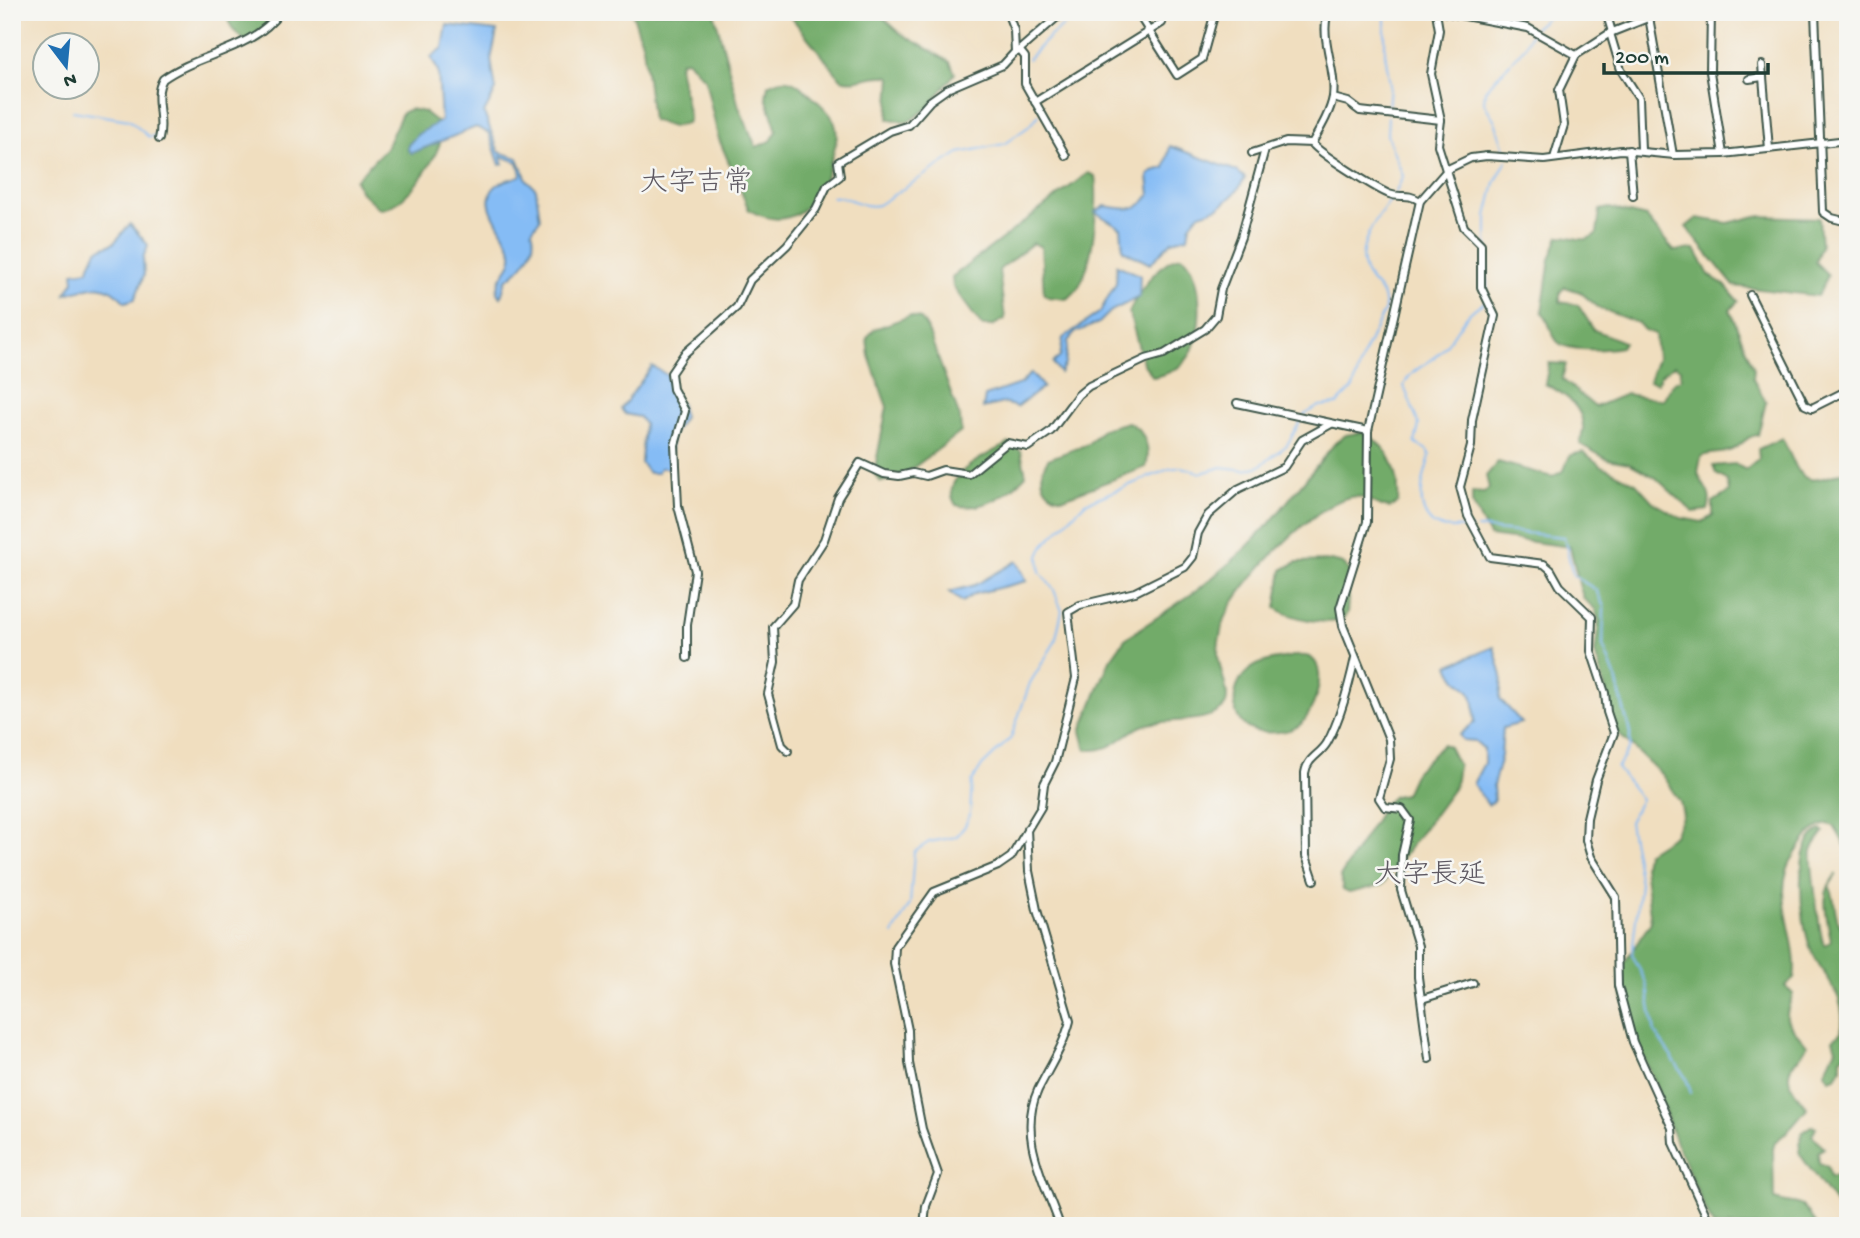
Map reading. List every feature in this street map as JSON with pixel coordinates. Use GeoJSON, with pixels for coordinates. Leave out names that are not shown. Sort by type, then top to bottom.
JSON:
{"type":"FeatureCollection","features":[{"type":"Feature","properties":{"kind":"street"},"geometry":{"type":"LineString","coordinates":[[159,139],[163,120],[157,99],[163,79],[239,44],[274,21],[280,12]]}},
{"type":"Feature","properties":{"kind":"street"},"geometry":{"type":"LineString","coordinates":[[1007,12],[1018,52],[1025,57],[1025,84],[1066,156]]}},
{"type":"Feature","properties":{"kind":"street"},"geometry":{"type":"LineString","coordinates":[[687,658],[687,625],[695,571],[676,493],[675,445],[685,419],[682,403],[671,382],[674,367],[690,348],[712,332],[737,307],[750,280],[807,221],[827,186],[840,176],[838,162],[890,131],[909,125],[930,101],[947,89],[1003,65],[1056,18],[1069,12]]}},
{"type":"Feature","properties":{"kind":"street"},"geometry":{"type":"LineString","coordinates":[[1137,12],[1177,75],[1202,59],[1215,12]]}},
{"type":"Feature","properties":{"kind":"street"},"geometry":{"type":"LineString","coordinates":[[1035,103],[1163,23],[1165,12]]}},
{"type":"Feature","properties":{"kind":"street"},"geometry":{"type":"LineString","coordinates":[[1312,143],[1333,98],[1333,70],[1326,36],[1328,12]]}},
{"type":"Feature","properties":{"kind":"street"},"geometry":{"type":"LineString","coordinates":[[1436,12],[1439,30],[1431,74],[1441,120],[1438,145],[1448,169],[1464,227],[1481,244],[1480,286],[1495,316],[1472,420],[1471,446],[1461,477],[1463,502],[1490,556],[1544,564],[1551,570],[1560,586],[1592,617],[1591,651],[1605,693],[1607,712],[1614,733],[1601,762],[1587,818],[1587,848],[1616,897],[1618,986],[1633,1042],[1653,1081],[1672,1128],[1673,1143],[1710,1226]]}},
{"type":"Feature","properties":{"kind":"street"},"geometry":{"type":"LineString","coordinates":[[1444,12],[1528,28],[1576,55]]}},
{"type":"Feature","properties":{"kind":"street"},"geometry":{"type":"LineString","coordinates":[[1606,12],[1621,70],[1639,98],[1641,150]]}},
{"type":"Feature","properties":{"kind":"street"},"geometry":{"type":"LineString","coordinates":[[1554,158],[1564,125],[1559,90],[1576,55],[1611,32],[1662,12]]}},
{"type":"Feature","properties":{"kind":"street"},"geometry":{"type":"LineString","coordinates":[[1711,12],[1710,72],[1723,154]]}},
{"type":"Feature","properties":{"kind":"street"},"geometry":{"type":"LineString","coordinates":[[1815,12],[1823,212],[1832,218],[1848,222]]}},
{"type":"Feature","properties":{"kind":"street"},"geometry":{"type":"LineString","coordinates":[[1649,17],[1673,155]]}},
{"type":"Feature","properties":{"kind":"street"},"geometry":{"type":"LineString","coordinates":[[1762,65],[1769,149]]}},
{"type":"Feature","properties":{"kind":"street"},"geometry":{"type":"LineString","coordinates":[[1749,79],[1762,77]]}},
{"type":"Feature","properties":{"kind":"street"},"geometry":{"type":"LineString","coordinates":[[1333,98],[1348,102],[1360,111],[1441,120]]}},
{"type":"Feature","properties":{"kind":"street"},"geometry":{"type":"LineString","coordinates":[[1429,1059],[1418,946],[1401,890],[1402,855],[1410,820],[1402,809],[1385,807],[1379,798],[1390,759],[1389,739],[1355,656],[1340,608],[1367,522],[1368,431],[1420,201],[1448,169],[1471,158],[1554,158],[1629,150],[1673,155],[1723,154],[1848,140]]}},
{"type":"Feature","properties":{"kind":"street"},"geometry":{"type":"LineString","coordinates":[[1252,153],[1286,142],[1312,143]]}},
{"type":"Feature","properties":{"kind":"street"},"geometry":{"type":"LineString","coordinates":[[1312,143],[1315,149],[1352,174],[1391,195],[1408,193],[1420,201]]}},
{"type":"Feature","properties":{"kind":"street"},"geometry":{"type":"LineString","coordinates":[[788,751],[782,745],[768,694],[775,662],[773,627],[793,604],[798,580],[824,540],[838,498],[860,463],[884,474],[913,472],[926,476],[943,470],[969,474],[1007,443],[1028,447],[1041,440],[1089,386],[1146,359],[1164,354],[1205,329],[1216,316],[1220,289],[1241,237],[1265,149]]}},
{"type":"Feature","properties":{"kind":"street"},"geometry":{"type":"LineString","coordinates":[[1629,150],[1633,196]]}},
{"type":"Feature","properties":{"kind":"street"},"geometry":{"type":"LineString","coordinates":[[1750,296],[1805,405],[1812,408],[1848,390]]}},
{"type":"Feature","properties":{"kind":"street"},"geometry":{"type":"LineString","coordinates":[[1237,403],[1368,431]]}},
{"type":"Feature","properties":{"kind":"street"},"geometry":{"type":"LineString","coordinates":[[924,1226],[926,1206],[938,1174],[922,1129],[909,1063],[906,1013],[894,964],[895,947],[934,892],[1006,862],[1041,807],[1044,784],[1055,762],[1073,695],[1076,668],[1069,635],[1068,612],[1087,603],[1135,592],[1185,567],[1193,557],[1202,521],[1238,489],[1284,467],[1302,440],[1331,424]]}},
{"type":"Feature","properties":{"kind":"street"},"geometry":{"type":"LineString","coordinates":[[1314,880],[1306,856],[1306,764],[1321,751],[1330,736],[1355,656]]}},
{"type":"Feature","properties":{"kind":"street"},"geometry":{"type":"LineString","coordinates":[[1027,829],[1029,871],[1037,910],[1070,1021],[1031,1107],[1028,1126],[1060,1226]]}},
{"type":"Feature","properties":{"kind":"street"},"geometry":{"type":"LineString","coordinates":[[1422,999],[1474,983]]}},
{"type":"Feature","properties":{"kind":"green space"},"geometry":{"type":"Polygon","coordinates":[[[224,12],[272,12],[259,41],[251,46],[233,30],[224,12]]]}},
{"type":"Feature","properties":{"kind":"green space"},"geometry":{"type":"Polygon","coordinates":[[[632,12],[714,12],[739,107],[756,147],[771,141],[777,131],[766,97],[768,85],[779,80],[793,81],[828,111],[835,125],[835,149],[817,193],[800,211],[790,217],[778,219],[764,217],[749,210],[718,137],[705,79],[687,60],[681,61],[679,66],[689,118],[687,123],[672,127],[652,120],[643,46],[632,12]]]}},
{"type":"Feature","properties":{"kind":"green space"},"geometry":{"type":"Polygon","coordinates":[[[787,12],[877,12],[900,33],[950,62],[955,73],[928,108],[908,122],[888,119],[891,77],[878,76],[853,81],[841,79],[787,12]]]}},
{"type":"Feature","properties":{"kind":"green space"},"geometry":{"type":"Polygon","coordinates":[[[410,109],[424,112],[443,127],[442,138],[430,164],[412,189],[390,206],[380,209],[361,192],[355,180],[386,148],[402,113],[410,109]]]}},
{"type":"Feature","properties":{"kind":"green space"},"geometry":{"type":"Polygon","coordinates":[[[1088,173],[1095,176],[1095,223],[1089,261],[1075,291],[1066,299],[1044,294],[1041,247],[1033,243],[999,270],[1005,319],[992,326],[982,326],[953,287],[952,277],[1088,173]]]}},
{"type":"Feature","properties":{"kind":"green space"},"geometry":{"type":"Polygon","coordinates":[[[1609,208],[1646,217],[1674,251],[1695,249],[1709,275],[1725,285],[1738,301],[1730,310],[1754,369],[1753,378],[1766,402],[1758,435],[1750,437],[1729,451],[1701,457],[1698,472],[1709,494],[1708,510],[1693,512],[1655,477],[1629,463],[1607,459],[1580,444],[1583,428],[1579,412],[1564,395],[1545,384],[1549,363],[1566,364],[1562,379],[1595,407],[1626,394],[1663,400],[1673,383],[1681,379],[1680,369],[1675,365],[1661,375],[1657,383],[1649,381],[1657,358],[1655,334],[1644,330],[1638,323],[1599,308],[1580,292],[1565,287],[1560,292],[1560,302],[1578,305],[1594,330],[1624,342],[1621,347],[1587,349],[1562,345],[1555,338],[1542,312],[1550,259],[1559,236],[1582,239],[1592,237],[1597,233],[1600,210],[1609,208]]]}},
{"type":"Feature","properties":{"kind":"green space"},"geometry":{"type":"Polygon","coordinates":[[[1756,216],[1819,218],[1821,246],[1815,262],[1828,275],[1818,296],[1734,286],[1686,227],[1697,218],[1728,223],[1756,216]]]}},
{"type":"Feature","properties":{"kind":"green space"},"geometry":{"type":"Polygon","coordinates":[[[1182,256],[1190,264],[1198,290],[1200,305],[1197,336],[1184,363],[1172,371],[1153,377],[1143,363],[1129,312],[1157,270],[1182,256]]]}},
{"type":"Feature","properties":{"kind":"green space"},"geometry":{"type":"Polygon","coordinates":[[[910,316],[921,319],[927,328],[960,418],[961,432],[901,477],[881,482],[874,473],[887,407],[869,356],[867,338],[874,329],[910,316]]]}},
{"type":"Feature","properties":{"kind":"green space"},"geometry":{"type":"Polygon","coordinates":[[[1128,422],[1139,430],[1145,441],[1148,453],[1146,467],[1064,498],[1047,490],[1042,472],[1048,459],[1088,444],[1103,429],[1128,422]]]}},
{"type":"Feature","properties":{"kind":"green space"},"geometry":{"type":"Polygon","coordinates":[[[1362,432],[1380,444],[1392,461],[1397,480],[1398,502],[1390,508],[1355,497],[1335,503],[1301,527],[1252,578],[1230,608],[1220,636],[1218,654],[1227,695],[1225,706],[1210,716],[1148,724],[1106,748],[1086,750],[1081,731],[1110,660],[1125,639],[1199,589],[1240,554],[1270,523],[1335,443],[1346,435],[1362,432]]]}},
{"type":"Feature","properties":{"kind":"green space"},"geometry":{"type":"Polygon","coordinates":[[[1782,438],[1804,477],[1820,479],[1848,470],[1848,850],[1834,826],[1827,824],[1816,829],[1808,835],[1796,853],[1784,883],[1784,899],[1795,963],[1794,979],[1785,986],[1793,994],[1787,1018],[1788,1023],[1807,1045],[1790,1069],[1789,1075],[1792,1086],[1807,1108],[1775,1142],[1774,1199],[1800,1205],[1816,1226],[1713,1226],[1675,1141],[1654,1079],[1635,1040],[1620,986],[1620,969],[1651,922],[1644,866],[1646,853],[1674,835],[1683,815],[1680,802],[1662,775],[1618,733],[1595,653],[1599,622],[1595,609],[1584,599],[1570,547],[1489,536],[1472,503],[1472,492],[1484,493],[1489,488],[1486,476],[1498,462],[1552,477],[1564,470],[1570,455],[1583,452],[1602,466],[1636,483],[1653,502],[1681,518],[1702,522],[1713,516],[1713,502],[1729,492],[1727,480],[1716,474],[1713,466],[1735,464],[1746,470],[1759,459],[1758,449],[1782,438]]]}},
{"type":"Feature","properties":{"kind":"green space"},"geometry":{"type":"Polygon","coordinates":[[[1009,443],[1021,451],[1026,475],[1012,489],[986,504],[956,505],[952,494],[953,484],[959,475],[1009,443]]]}},
{"type":"Feature","properties":{"kind":"green space"},"geometry":{"type":"Polygon","coordinates":[[[1331,561],[1343,564],[1350,571],[1347,613],[1344,618],[1328,622],[1309,620],[1276,608],[1282,570],[1297,562],[1331,561]]]}},
{"type":"Feature","properties":{"kind":"green space"},"geometry":{"type":"Polygon","coordinates":[[[1293,656],[1309,657],[1319,670],[1317,692],[1309,714],[1297,727],[1288,730],[1261,732],[1250,729],[1237,715],[1235,694],[1238,684],[1256,665],[1293,656]]]}},
{"type":"Feature","properties":{"kind":"green space"},"geometry":{"type":"Polygon","coordinates":[[[1443,744],[1449,747],[1458,765],[1455,786],[1382,885],[1349,893],[1343,890],[1340,877],[1385,804],[1394,796],[1405,794],[1415,772],[1443,744]]]}},
{"type":"Feature","properties":{"kind":"green space"},"geometry":{"type":"Polygon","coordinates":[[[1821,830],[1824,832],[1813,848],[1812,857],[1824,945],[1831,942],[1825,906],[1829,886],[1838,922],[1841,927],[1848,926],[1848,1052],[1841,1058],[1841,1069],[1836,1077],[1829,1079],[1825,1072],[1836,1049],[1833,1039],[1841,1032],[1841,1007],[1833,986],[1810,947],[1807,935],[1801,883],[1805,849],[1812,837],[1821,830]]]}},
{"type":"Feature","properties":{"kind":"green space"},"geometry":{"type":"Polygon","coordinates":[[[1811,1126],[1816,1127],[1812,1135],[1824,1148],[1818,1152],[1819,1163],[1828,1166],[1830,1177],[1839,1174],[1848,1184],[1848,1222],[1799,1153],[1802,1132],[1811,1126]]]}},
{"type":"Feature","properties":{"kind":"water"},"geometry":{"type":"Polygon","coordinates":[[[447,25],[497,31],[491,60],[496,90],[484,113],[499,152],[518,158],[527,180],[536,189],[540,219],[532,230],[534,237],[531,252],[523,265],[506,280],[501,297],[497,293],[498,286],[511,263],[512,253],[494,218],[489,199],[492,190],[500,183],[521,175],[518,162],[501,156],[503,164],[500,165],[489,133],[476,127],[412,153],[408,150],[408,145],[418,134],[441,121],[438,71],[431,57],[443,48],[447,25]]]}},
{"type":"Feature","properties":{"kind":"water"},"geometry":{"type":"Polygon","coordinates":[[[1170,146],[1237,171],[1245,178],[1237,191],[1221,206],[1198,215],[1190,225],[1188,237],[1172,241],[1150,264],[1123,250],[1121,228],[1095,212],[1105,206],[1124,209],[1141,205],[1150,195],[1148,176],[1153,171],[1165,168],[1170,146]]]}},
{"type":"Feature","properties":{"kind":"water"},"geometry":{"type":"Polygon","coordinates":[[[130,224],[148,245],[143,258],[144,275],[135,299],[125,302],[110,290],[97,286],[66,294],[74,281],[73,272],[88,270],[97,250],[114,243],[130,224]]]}},
{"type":"Feature","properties":{"kind":"water"},"geometry":{"type":"Polygon","coordinates":[[[1117,265],[1140,275],[1139,297],[1111,311],[1099,323],[1076,332],[1068,341],[1065,364],[1060,373],[1053,363],[1060,357],[1063,338],[1100,312],[1116,283],[1117,265]]]}},
{"type":"Feature","properties":{"kind":"water"},"geometry":{"type":"Polygon","coordinates":[[[652,366],[667,375],[671,397],[680,402],[684,417],[671,437],[671,468],[660,468],[657,473],[649,473],[641,463],[644,424],[639,417],[625,414],[621,409],[652,366]]]}},
{"type":"Feature","properties":{"kind":"water"},"geometry":{"type":"Polygon","coordinates":[[[1031,373],[1043,387],[1017,407],[1003,403],[983,408],[985,396],[1020,384],[1031,373]]]}},
{"type":"Feature","properties":{"kind":"water"},"geometry":{"type":"Polygon","coordinates":[[[1017,561],[1027,581],[974,594],[962,602],[949,592],[975,585],[1017,561]]]}},
{"type":"Feature","properties":{"kind":"water"},"geometry":{"type":"Polygon","coordinates":[[[1494,647],[1502,676],[1500,699],[1522,723],[1503,728],[1501,756],[1493,786],[1494,802],[1488,805],[1473,784],[1484,763],[1484,749],[1475,741],[1463,740],[1459,735],[1475,722],[1473,698],[1454,676],[1449,665],[1494,647]]]}},
{"type":"Feature","properties":{"kind":"waterway"},"geometry":{"type":"LineString","coordinates":[[1028,59],[1049,37],[1081,12]]}},
{"type":"Feature","properties":{"kind":"waterway"},"geometry":{"type":"LineString","coordinates":[[1385,12],[1385,53],[1390,84],[1388,111]]}},
{"type":"Feature","properties":{"kind":"waterway"},"geometry":{"type":"LineString","coordinates":[[1534,28],[1553,12]]}},
{"type":"Feature","properties":{"kind":"waterway"},"geometry":{"type":"LineString","coordinates":[[1506,155],[1495,121],[1484,103],[1485,90],[1524,48],[1531,33]]}},
{"type":"Feature","properties":{"kind":"waterway"},"geometry":{"type":"LineString","coordinates":[[73,111],[129,120],[149,137],[156,136]]}},
{"type":"Feature","properties":{"kind":"waterway"},"geometry":{"type":"LineString","coordinates":[[832,197],[878,205],[959,153],[1004,144],[1028,127],[1039,115]]}},
{"type":"Feature","properties":{"kind":"waterway"},"geometry":{"type":"LineString","coordinates":[[1388,117],[1387,135],[1403,176],[1395,194]]}},
{"type":"Feature","properties":{"kind":"waterway"},"geometry":{"type":"LineString","coordinates":[[1487,293],[1487,216],[1495,183],[1507,160]]}},
{"type":"Feature","properties":{"kind":"waterway"},"geometry":{"type":"LineString","coordinates":[[1304,415],[1319,406],[1337,404],[1353,388],[1364,353],[1385,309],[1381,292],[1367,275],[1363,265],[1364,245],[1368,234],[1392,198]]}},
{"type":"Feature","properties":{"kind":"waterway"},"geometry":{"type":"LineString","coordinates":[[1471,528],[1440,527],[1433,524],[1423,509],[1422,491],[1430,456],[1427,450],[1415,443],[1419,425],[1404,386],[1413,373],[1442,350],[1469,314],[1485,302]]}},
{"type":"Feature","properties":{"kind":"waterway"},"geometry":{"type":"LineString","coordinates":[[893,934],[910,904],[914,852],[929,842],[956,837],[965,826],[970,813],[972,782],[982,766],[1011,738],[1030,683],[1055,642],[1062,611],[1054,590],[1040,572],[1039,556],[1044,545],[1085,503],[1169,469],[1182,467],[1201,473],[1222,467],[1245,470],[1260,466],[1287,445],[1301,420]]}},
{"type":"Feature","properties":{"kind":"waterway"},"geometry":{"type":"LineString","coordinates":[[1477,528],[1564,537],[1573,575],[1596,590],[1604,607],[1603,646],[1616,679],[1630,733],[1630,747],[1617,768],[1641,799],[1629,822],[1640,883],[1632,954],[1646,983],[1655,1033],[1686,1078],[1691,1093]]}},
{"type":"Feature","properties":{"kind":"district","name":"大字吉常"},"geometry":{"type":"Point","coordinates":[696,184]}},
{"type":"Feature","properties":{"kind":"district","name":"大字長延"},"geometry":{"type":"Point","coordinates":[1430,876]}}]}
